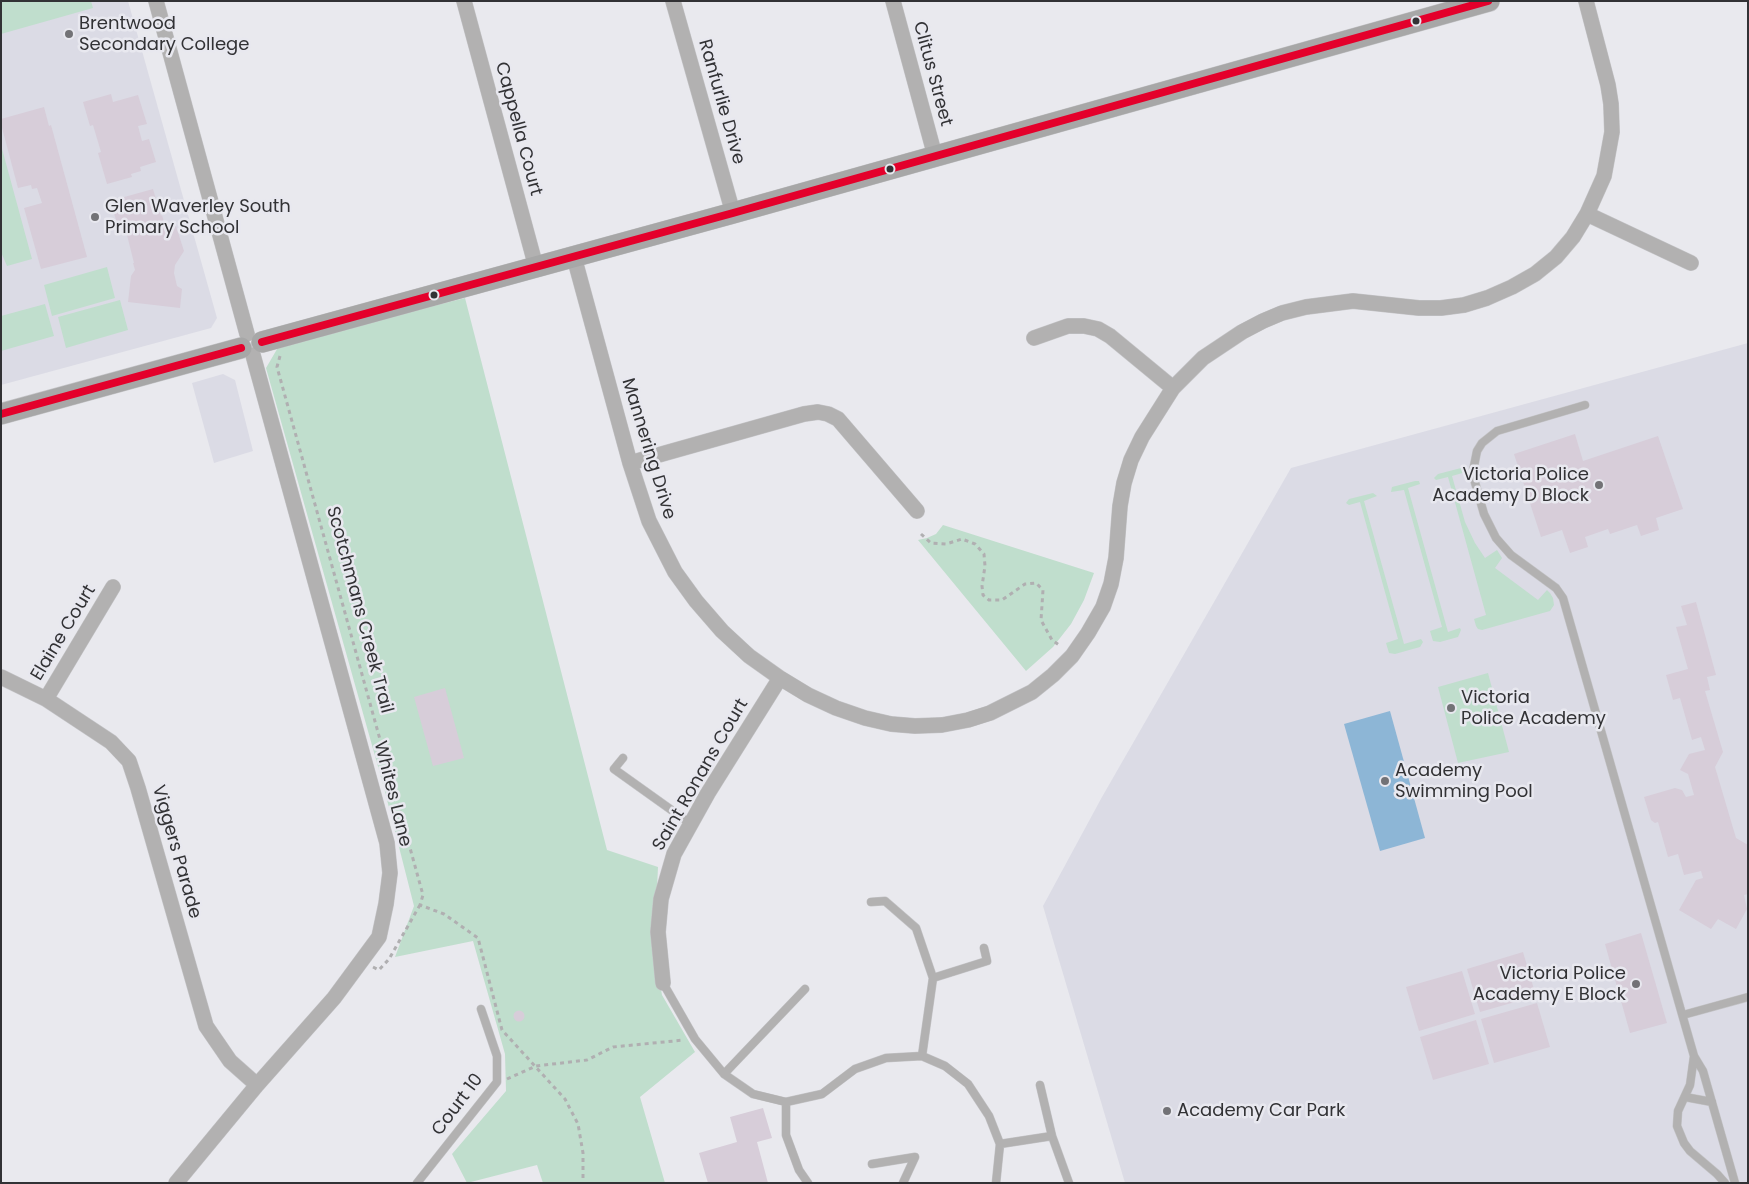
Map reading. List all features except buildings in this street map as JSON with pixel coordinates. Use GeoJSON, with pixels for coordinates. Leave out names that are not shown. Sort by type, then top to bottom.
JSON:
{"type":"FeatureCollection","features":[{"type":"Feature","properties":{"kind":"street","name":"Whites Lane"},"geometry":{"type":"LineString","coordinates":[[156,1],[256,344],[387,843],[390,873],[379,938],[334,998],[257,1085],[176,1183]]}},
{"type":"Feature","properties":{"kind":"street","name":"Cappella Court"},"geometry":{"type":"LineString","coordinates":[[464,1],[536,267]]}},
{"type":"Feature","properties":{"kind":"street","name":"Ranfurlie Drive"},"geometry":{"type":"LineString","coordinates":[[673,1],[733,213]]}},
{"type":"Feature","properties":{"kind":"street","name":"Clitus Street"},"geometry":{"type":"LineString","coordinates":[[893,1],[935,156]]}},
{"type":"Feature","properties":{"kind":"street"},"geometry":{"type":"LineString","coordinates":[[1,414],[733,213],[1489,1]]}},
{"type":"Feature","properties":{"kind":"street","name":"Mannering Drive"},"geometry":{"type":"LineString","coordinates":[[574,257],[630,463],[649,521],[674,572],[722,631],[749,656],[780,678],[808,695],[836,708],[865,718],[891,724],[915,726],[942,725],[976,718],[990,714],[1032,692],[1053,675],[1072,656],[1103,608],[1111,584],[1116,558],[1120,506],[1124,483],[1142,437],[1173,388],[1203,358],[1242,332],[1282,313],[1329,303],[1353,301],[1419,308],[1441,308],[1464,304],[1487,298],[1512,287],[1535,274],[1556,257],[1573,237],[1588,214],[1604,176],[1612,132],[1608,84],[1586,1]]}},
{"type":"Feature","properties":{"kind":"street"},"geometry":{"type":"LineString","coordinates":[[1588,214],[1691,263]]}},
{"type":"Feature","properties":{"kind":"street"},"geometry":{"type":"LineString","coordinates":[[1034,338],[1068,326],[1084,326],[1098,329],[1110,336],[1173,388]]}},
{"type":"Feature","properties":{"kind":"street"},"geometry":{"type":"LineString","coordinates":[[630,463],[804,414],[818,412],[838,419],[917,511]]}},
{"type":"Feature","properties":{"kind":"street","name":"Elaine Court"},"geometry":{"type":"LineString","coordinates":[[46,699],[113,587]]}},
{"type":"Feature","properties":{"kind":"street","name":"Viggers Parade"},"geometry":{"type":"LineString","coordinates":[[1,677],[46,699],[111,742],[129,761],[206,1026],[230,1061],[257,1085]]}},
{"type":"Feature","properties":{"kind":"street","name":"Saint Ronans Court"},"geometry":{"type":"LineString","coordinates":[[663,983],[658,932],[661,899],[674,854],[780,678]]}},
{"type":"Feature","properties":{"kind":"lane"},"geometry":{"type":"LineString","coordinates":[[1585,405],[1497,431],[1482,443],[1477,451],[1474,479],[1484,514],[1496,538],[1511,555],[1556,588],[1563,598],[1694,1056],[1703,1071],[1735,1183]]}},
{"type":"Feature","properties":{"kind":"lane"},"geometry":{"type":"LineString","coordinates":[[623,758],[614,769],[691,824]]}},
{"type":"Feature","properties":{"kind":"lane"},"geometry":{"type":"LineString","coordinates":[[871,902],[885,901],[916,928],[934,978],[922,1056]]}},
{"type":"Feature","properties":{"kind":"lane"},"geometry":{"type":"LineString","coordinates":[[934,978],[987,961],[984,948]]}},
{"type":"Feature","properties":{"kind":"lane"},"geometry":{"type":"LineString","coordinates":[[663,983],[695,1039],[724,1074],[753,1094],[786,1102],[822,1094],[855,1069],[886,1058],[922,1056],[945,1066],[968,1084],[989,1116],[1000,1144],[996,1183]]}},
{"type":"Feature","properties":{"kind":"lane"},"geometry":{"type":"LineString","coordinates":[[724,1074],[804,989]]}},
{"type":"Feature","properties":{"kind":"lane"},"geometry":{"type":"LineString","coordinates":[[1683,1016],[1748,997]]}},
{"type":"Feature","properties":{"kind":"lane","name":"Court 10"},"geometry":{"type":"LineString","coordinates":[[417,1183],[497,1082],[497,1056],[481,1009]]}},
{"type":"Feature","properties":{"kind":"lane"},"geometry":{"type":"LineString","coordinates":[[1694,1056],[1690,1085],[1678,1111],[1676,1126],[1690,1151],[1717,1174],[1724,1183]]}},
{"type":"Feature","properties":{"kind":"lane"},"geometry":{"type":"LineString","coordinates":[[1040,1085],[1052,1136],[1069,1183]]}},
{"type":"Feature","properties":{"kind":"lane"},"geometry":{"type":"LineString","coordinates":[[1685,1096],[1712,1102]]}},
{"type":"Feature","properties":{"kind":"lane"},"geometry":{"type":"LineString","coordinates":[[786,1102],[786,1135],[799,1170],[808,1183]]}},
{"type":"Feature","properties":{"kind":"lane"},"geometry":{"type":"LineString","coordinates":[[1000,1144],[1052,1136]]}},
{"type":"Feature","properties":{"kind":"lane"},"geometry":{"type":"LineString","coordinates":[[872,1164],[915,1156],[903,1183]]}},
{"type":"Feature","properties":{"kind":"path","name":"Scotchmans Creek Trail"},"geometry":{"type":"LineString","coordinates":[[256,344],[280,356],[278,367],[423,895],[420,905],[444,914],[478,938],[502,1030],[566,1099],[578,1124],[583,1153],[583,1183]]}},
{"type":"Feature","properties":{"kind":"path"},"geometry":{"type":"LineString","coordinates":[[921,534],[931,543],[946,544],[962,539],[975,544],[984,554],[985,566],[982,586],[983,594],[989,600],[1002,600],[1025,584],[1036,583],[1043,590],[1041,620],[1052,640],[1059,645]]}},
{"type":"Feature","properties":{"kind":"path"},"geometry":{"type":"LineString","coordinates":[[497,1082],[512,1078],[536,1066],[587,1060],[613,1047],[695,1039]]}},
{"type":"Feature","properties":{"kind":"shaded area","name":"Glen Waverley South Primary School"},"geometry":{"type":"Polygon","coordinates":[[[1,1],[128,1],[217,318],[211,328],[1,385],[1,1]]]}},
{"type":"Feature","properties":{"kind":"shaded area","name":"Victoria Police Academy"},"geometry":{"type":"Polygon","coordinates":[[[1748,343],[1748,1183],[1125,1183],[1043,906],[1102,797],[1291,468],[1748,343]]]}},
{"type":"Feature","properties":{"kind":"shaded area"},"geometry":{"type":"Polygon","coordinates":[[[223,374],[235,380],[253,451],[214,463],[192,383],[223,374]]]}},
{"type":"Feature","properties":{"kind":"green space"},"geometry":{"type":"Polygon","coordinates":[[[1,1],[91,1],[93,8],[1,34],[1,1]]]}},
{"type":"Feature","properties":{"kind":"green space"},"geometry":{"type":"Polygon","coordinates":[[[1,145],[32,259],[7,266],[1,252],[1,145]]]}},
{"type":"Feature","properties":{"kind":"green space"},"geometry":{"type":"Polygon","coordinates":[[[107,267],[115,298],[52,316],[44,285],[107,267]]]}},
{"type":"Feature","properties":{"kind":"green space"},"geometry":{"type":"Polygon","coordinates":[[[465,298],[607,850],[658,867],[654,952],[662,995],[695,1052],[640,1097],[665,1183],[543,1183],[537,1165],[467,1183],[452,1154],[506,1091],[505,1054],[473,941],[395,957],[414,906],[384,788],[266,368],[280,344],[465,298]]]}},
{"type":"Feature","properties":{"kind":"green space"},"geometry":{"type":"Polygon","coordinates":[[[120,300],[128,330],[66,348],[58,317],[120,300]]]}},
{"type":"Feature","properties":{"kind":"green space"},"geometry":{"type":"Polygon","coordinates":[[[45,304],[54,336],[1,351],[1,316],[45,304]]]}},
{"type":"Feature","properties":{"kind":"green space"},"geometry":{"type":"Polygon","coordinates":[[[1461,468],[1465,469],[1466,472],[1452,476],[1465,522],[1475,543],[1485,558],[1497,550],[1502,558],[1495,568],[1538,600],[1547,590],[1553,598],[1554,605],[1550,611],[1482,630],[1476,626],[1474,619],[1486,615],[1448,477],[1436,480],[1434,478],[1438,474],[1461,468]]]}},
{"type":"Feature","properties":{"kind":"green space"},"geometry":{"type":"Polygon","coordinates":[[[1419,481],[1420,484],[1408,488],[1448,632],[1460,628],[1461,630],[1458,637],[1440,642],[1433,641],[1430,631],[1442,627],[1404,490],[1391,492],[1392,487],[1419,481]]]}},
{"type":"Feature","properties":{"kind":"green space"},"geometry":{"type":"Polygon","coordinates":[[[1373,493],[1377,496],[1364,501],[1404,644],[1421,639],[1423,642],[1420,647],[1395,654],[1389,653],[1386,643],[1398,639],[1360,502],[1349,505],[1346,503],[1349,499],[1373,493]]]}},
{"type":"Feature","properties":{"kind":"green space"},"geometry":{"type":"Polygon","coordinates":[[[943,525],[1094,573],[1084,600],[1071,624],[1053,647],[1026,671],[918,540],[936,534],[943,525]]]}},
{"type":"Feature","properties":{"kind":"green space"},"geometry":{"type":"Polygon","coordinates":[[[1488,673],[1509,752],[1458,763],[1438,687],[1488,673]]]}},
{"type":"Feature","properties":{"kind":"water","name":"Academy Swimming Pool"},"geometry":{"type":"Polygon","coordinates":[[[1390,711],[1425,838],[1380,851],[1344,724],[1390,711]]]}},
{"type":"Feature","properties":{"kind":"transit line"},"geometry":{"type":"LineString","coordinates":[[262,342],[733,213],[1488,1]]}},
{"type":"Feature","properties":{"kind":"transit line"},"geometry":{"type":"LineString","coordinates":[[1,414],[241,348]]}},
{"type":"Feature","properties":{"kind":"place","name":"Brentwood Secondary College"},"geometry":{"type":"Point","coordinates":[69,34]}},
{"type":"Feature","properties":{"kind":"place","name":"Glen Waverley South Primary School"},"geometry":{"type":"Point","coordinates":[95,217]}},
{"type":"Feature","properties":{"kind":"place","name":"Victoria Police Academy D Block"},"geometry":{"type":"Point","coordinates":[1599,485]}},
{"type":"Feature","properties":{"kind":"place","name":"Victoria Police Academy"},"geometry":{"type":"Point","coordinates":[1451,708]}},
{"type":"Feature","properties":{"kind":"place","name":"Academy Swimming Pool"},"geometry":{"type":"Point","coordinates":[1385,781]}},
{"type":"Feature","properties":{"kind":"place","name":"Victoria Police Academy E Block"},"geometry":{"type":"Point","coordinates":[1636,984]}},
{"type":"Feature","properties":{"kind":"place","name":"Academy Car Park"},"geometry":{"type":"Point","coordinates":[1167,1111]}}]}
